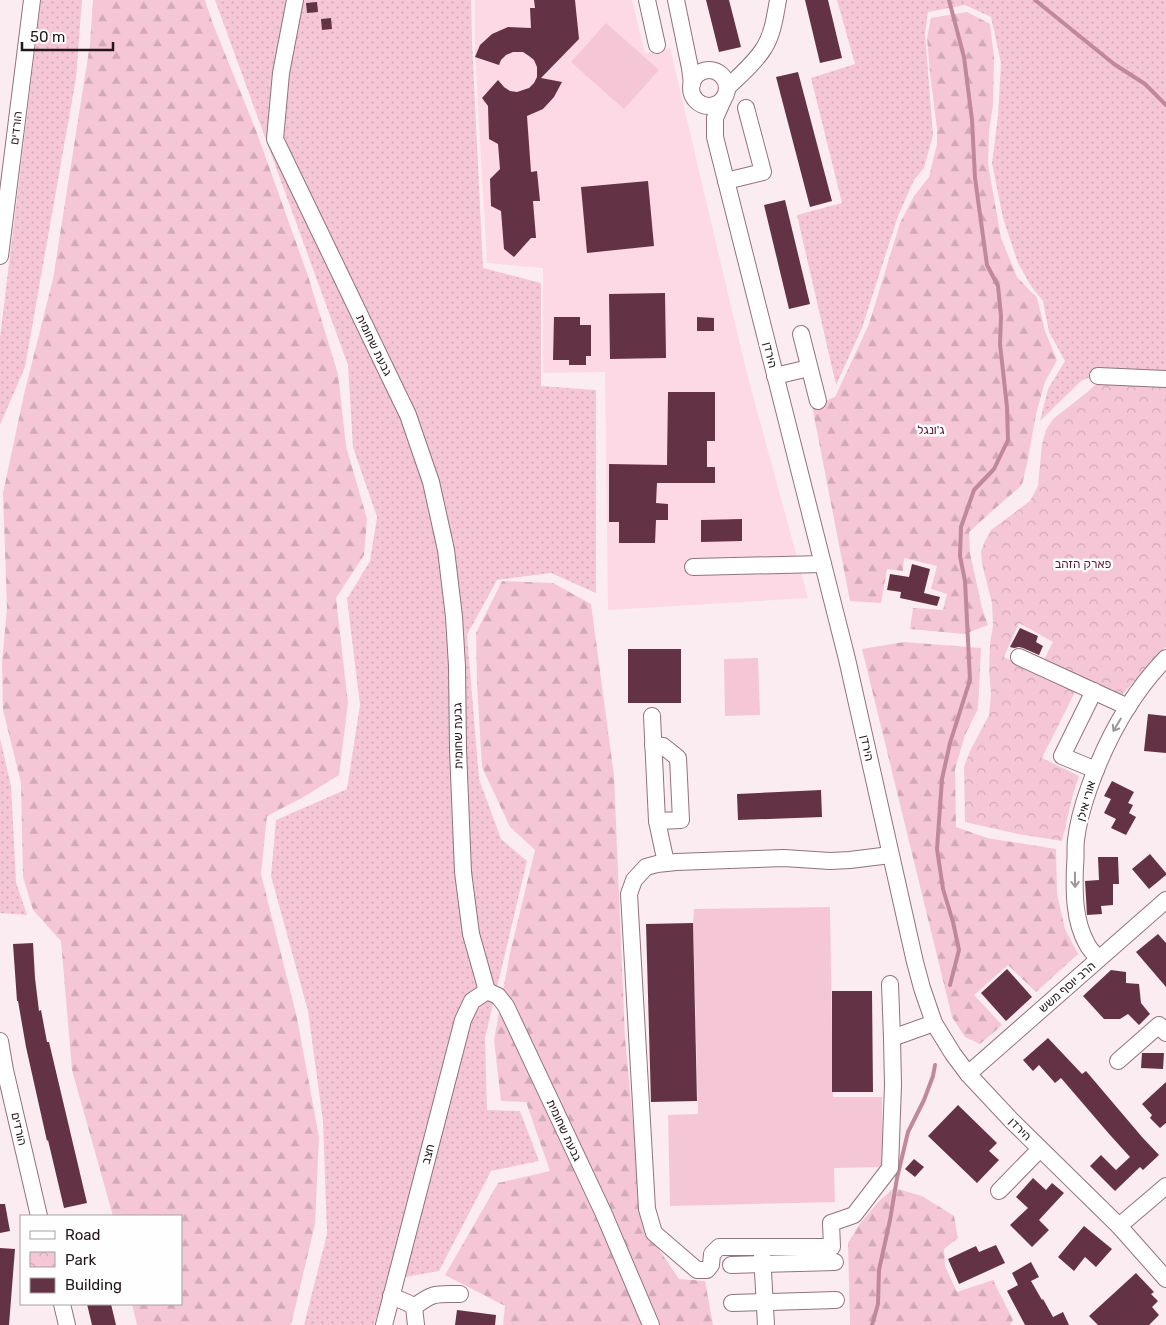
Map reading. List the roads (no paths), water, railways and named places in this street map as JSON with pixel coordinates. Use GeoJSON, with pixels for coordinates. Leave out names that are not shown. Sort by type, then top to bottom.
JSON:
{"type":"FeatureCollection","features":[{"type":"Feature","properties":{"kind":"street","name":"הורדים"},"geometry":{"type":"LineString","coordinates":[[0,256],[32,0]]}},
{"type":"Feature","properties":{"kind":"street","name":"גבעת שחומית"},"geometry":{"type":"LineString","coordinates":[[295,0],[281,73],[275,139],[408,415],[431,482],[446,550],[454,610],[463,872],[471,934],[487,991],[498,996],[506,1006],[603,1212],[651,1325]]}},
{"type":"Feature","properties":{"kind":"street"},"geometry":{"type":"LineString","coordinates":[[647,0],[657,45]]}},
{"type":"Feature","properties":{"kind":"street"},"geometry":{"type":"LineString","coordinates":[[676,0],[692,84]]}},
{"type":"Feature","properties":{"kind":"street"},"geometry":{"type":"LineString","coordinates":[[756,58],[740,68],[730,71],[704,71],[694,78],[691,90],[692,96],[701,104],[712,106],[718,104],[725,94],[756,58],[764,48],[772,32],[778,0]]}},
{"type":"Feature","properties":{"kind":"street"},"geometry":{"type":"LineString","coordinates":[[683,32],[695,57],[725,80],[725,94]]}},
{"type":"Feature","properties":{"kind":"street","name":"הירדן"},"geometry":{"type":"LineString","coordinates":[[715,137],[715,118],[725,94]]}},
{"type":"Feature","properties":{"kind":"street","name":"הירדן"},"geometry":{"type":"LineString","coordinates":[[696,101],[715,137],[847,659],[915,962],[934,1023],[968,1074],[1040,1149],[1119,1226],[1166,1279]]}},
{"type":"Feature","properties":{"kind":"street"},"geometry":{"type":"LineString","coordinates":[[726,181],[763,172],[746,108]]}},
{"type":"Feature","properties":{"kind":"street"},"geometry":{"type":"LineString","coordinates":[[801,334],[818,401]]}},
{"type":"Feature","properties":{"kind":"street"},"geometry":{"type":"LineString","coordinates":[[775,376],[809,368]]}},
{"type":"Feature","properties":{"kind":"street"},"geometry":{"type":"LineString","coordinates":[[1098,376],[1166,378]]}},
{"type":"Feature","properties":{"kind":"street"},"geometry":{"type":"LineString","coordinates":[[693,567],[823,564]]}},
{"type":"Feature","properties":{"kind":"street"},"geometry":{"type":"LineString","coordinates":[[1019,657],[1128,707]]}},
{"type":"Feature","properties":{"kind":"street","name":"אורי אילן"},"geometry":{"type":"LineString","coordinates":[[1098,959],[1087,945],[1076,911],[1076,839],[1082,808],[1112,732],[1153,672],[1166,658]]}},
{"type":"Feature","properties":{"kind":"street"},"geometry":{"type":"LineString","coordinates":[[1094,691],[1062,756],[1096,770]]}},
{"type":"Feature","properties":{"kind":"street"},"geometry":{"type":"LineString","coordinates":[[652,716],[657,821],[666,863]]}},
{"type":"Feature","properties":{"kind":"street"},"geometry":{"type":"LineString","coordinates":[[653,746],[663,746],[678,758],[681,820],[657,821]]}},
{"type":"Feature","properties":{"kind":"street"},"geometry":{"type":"LineString","coordinates":[[890,855],[830,861],[784,858],[666,863],[646,867],[634,880],[629,894],[647,1209],[654,1233],[697,1270],[707,1270],[711,1265],[712,1254],[719,1247],[832,1247],[831,1224],[854,1215],[890,1168],[893,1085],[890,984]]}},
{"type":"Feature","properties":{"kind":"street","name":"הרב יוסף משש"},"geometry":{"type":"LineString","coordinates":[[968,1074],[1166,900]]}},
{"type":"Feature","properties":{"kind":"street","name":"חצב"},"geometry":{"type":"LineString","coordinates":[[384,1325],[464,1020],[472,1001],[487,991]]}},
{"type":"Feature","properties":{"kind":"street"},"geometry":{"type":"LineString","coordinates":[[892,1038],[934,1023]]}},
{"type":"Feature","properties":{"kind":"street"},"geometry":{"type":"LineString","coordinates":[[1118,1061],[1159,1026],[1166,1034]]}},
{"type":"Feature","properties":{"kind":"street","name":"הורדים"},"geometry":{"type":"LineString","coordinates":[[0,1041],[39,1215]]}},
{"type":"Feature","properties":{"kind":"street"},"geometry":{"type":"LineString","coordinates":[[999,1191],[1040,1149]]}},
{"type":"Feature","properties":{"kind":"street"},"geometry":{"type":"LineString","coordinates":[[1119,1226],[1166,1186]]}},
{"type":"Feature","properties":{"kind":"street"},"geometry":{"type":"LineString","coordinates":[[762,1247],[766,1325]]}},
{"type":"Feature","properties":{"kind":"street"},"geometry":{"type":"LineString","coordinates":[[731,1265],[835,1262]]}},
{"type":"Feature","properties":{"kind":"street"},"geometry":{"type":"LineString","coordinates":[[414,1307],[436,1294],[460,1294]]}},
{"type":"Feature","properties":{"kind":"street"},"geometry":{"type":"LineString","coordinates":[[391,1296],[414,1307],[416,1325]]}},
{"type":"Feature","properties":{"kind":"street"},"geometry":{"type":"LineString","coordinates":[[732,1303],[836,1300]]}},
{"type":"Feature","properties":{"kind":"street"},"geometry":{"type":"LineString","coordinates":[[62,1305],[67,1325]]}},
{"type":"Feature","properties":{"kind":"waterway"},"geometry":{"type":"LineString","coordinates":[[949,0],[964,57],[972,120],[975,178],[987,265],[998,286],[1001,316],[1000,344],[1007,407],[1008,440],[994,469],[974,490],[961,527],[960,556],[965,581],[970,680],[950,743],[942,779],[937,849],[943,889],[959,950],[950,985]]}},
{"type":"Feature","properties":{"kind":"waterway"},"geometry":{"type":"LineString","coordinates":[[1035,0],[1114,64],[1145,84],[1166,105]]}},
{"type":"Feature","properties":{"kind":"waterway"},"geometry":{"type":"LineString","coordinates":[[872,1325],[878,1304],[879,1270],[908,1132],[924,1100],[935,1065]]}},
{"type":"Feature","properties":{"kind":"park label","name":"ג'ונגל"},"geometry":{"type":"Point","coordinates":[931,430]}},
{"type":"Feature","properties":{"kind":"park label","name":"פארק הזהב"},"geometry":{"type":"Point","coordinates":[1083,564]}}]}
